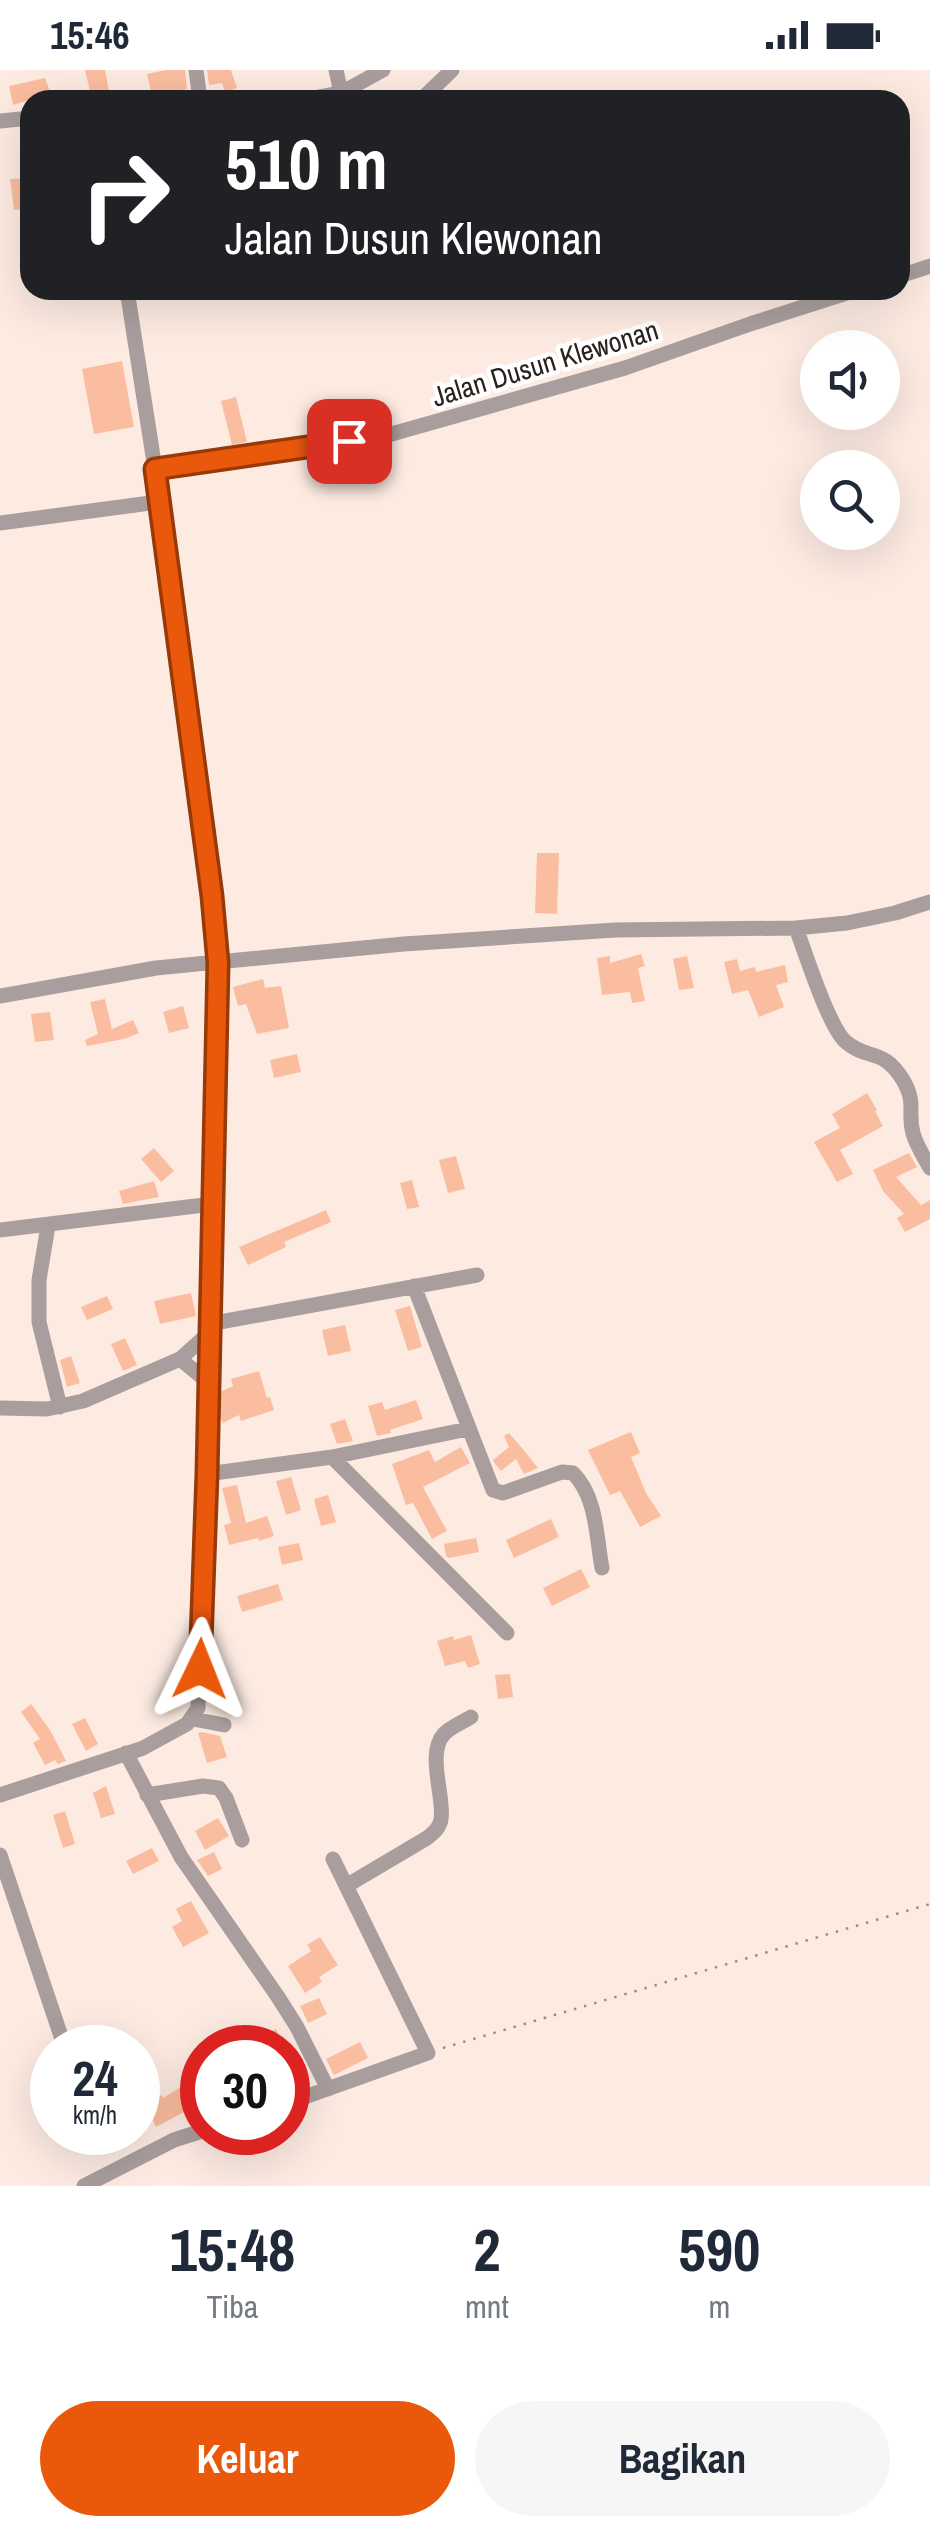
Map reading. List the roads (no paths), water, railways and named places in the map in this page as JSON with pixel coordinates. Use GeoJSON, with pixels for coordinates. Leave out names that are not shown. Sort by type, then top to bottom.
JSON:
{"type":"FeatureCollection","features":[{"type":"Feature","properties":{"kind":"street"},"geometry":{"type":"LineString","coordinates":[[345,90],[383,70]]}},
{"type":"Feature","properties":{"kind":"street"},"geometry":{"type":"LineString","coordinates":[[431,90],[452,70]]}},
{"type":"Feature","properties":{"kind":"street"},"geometry":{"type":"LineString","coordinates":[[0,1795],[143,1748],[190,1722],[198,1708],[218,963],[155,469],[129,300]]}},
{"type":"Feature","properties":{"kind":"street","name":"Jalan Dusun Klewonan"},"geometry":{"type":"LineString","coordinates":[[155,469],[388,436],[625,368],[825,300]]}},
{"type":"Feature","properties":{"kind":"street"},"geometry":{"type":"LineString","coordinates":[[0,523],[158,502]]}},
{"type":"Feature","properties":{"kind":"street"},"geometry":{"type":"LineString","coordinates":[[0,996],[156,968],[404,944],[614,930],[796,928],[847,923],[930,902]]}},
{"type":"Feature","properties":{"kind":"street"},"geometry":{"type":"LineString","coordinates":[[796,928],[838,1033],[855,1048],[883,1058],[904,1083],[913,1105],[912,1130],[930,1168]]}},
{"type":"Feature","properties":{"kind":"street"},"geometry":{"type":"LineString","coordinates":[[0,1230],[212,1204]]}},
{"type":"Feature","properties":{"kind":"street"},"geometry":{"type":"LineString","coordinates":[[48,1226],[39,1280],[40,1322],[60,1407]]}},
{"type":"Feature","properties":{"kind":"street"},"geometry":{"type":"LineString","coordinates":[[0,1408],[38,1410],[98,1395],[180,1360],[209,1328],[477,1275]]}},
{"type":"Feature","properties":{"kind":"street"},"geometry":{"type":"LineString","coordinates":[[414,1286],[491,1486],[502,1493],[562,1472],[573,1473],[590,1498],[602,1568]]}},
{"type":"Feature","properties":{"kind":"street"},"geometry":{"type":"LineString","coordinates":[[180,1360],[208,1382]]}},
{"type":"Feature","properties":{"kind":"street"},"geometry":{"type":"LineString","coordinates":[[207,1474],[332,1457],[468,1429]]}},
{"type":"Feature","properties":{"kind":"street"},"geometry":{"type":"LineString","coordinates":[[332,1457],[507,1632]]}},
{"type":"Feature","properties":{"kind":"street"},"geometry":{"type":"LineString","coordinates":[[346,1886],[438,1828],[442,1816],[436,1778],[440,1741],[445,1733],[471,1717]]}},
{"type":"Feature","properties":{"kind":"street"},"geometry":{"type":"LineString","coordinates":[[190,1722],[224,1725]]}},
{"type":"Feature","properties":{"kind":"street"},"geometry":{"type":"LineString","coordinates":[[126,1753],[189,1869],[264,1974],[297,2027],[328,2089]]}},
{"type":"Feature","properties":{"kind":"street"},"geometry":{"type":"LineString","coordinates":[[147,1795],[203,1786],[219,1788],[242,1840]]}},
{"type":"Feature","properties":{"kind":"street"},"geometry":{"type":"LineString","coordinates":[[0,1854],[57,2025]]}},
{"type":"Feature","properties":{"kind":"street"},"geometry":{"type":"LineString","coordinates":[[310,2095],[428,2053],[332,1859]]}},
{"type":"Feature","properties":{"kind":"street"},"geometry":{"type":"LineString","coordinates":[[84,2186],[180,2138]]}}]}
